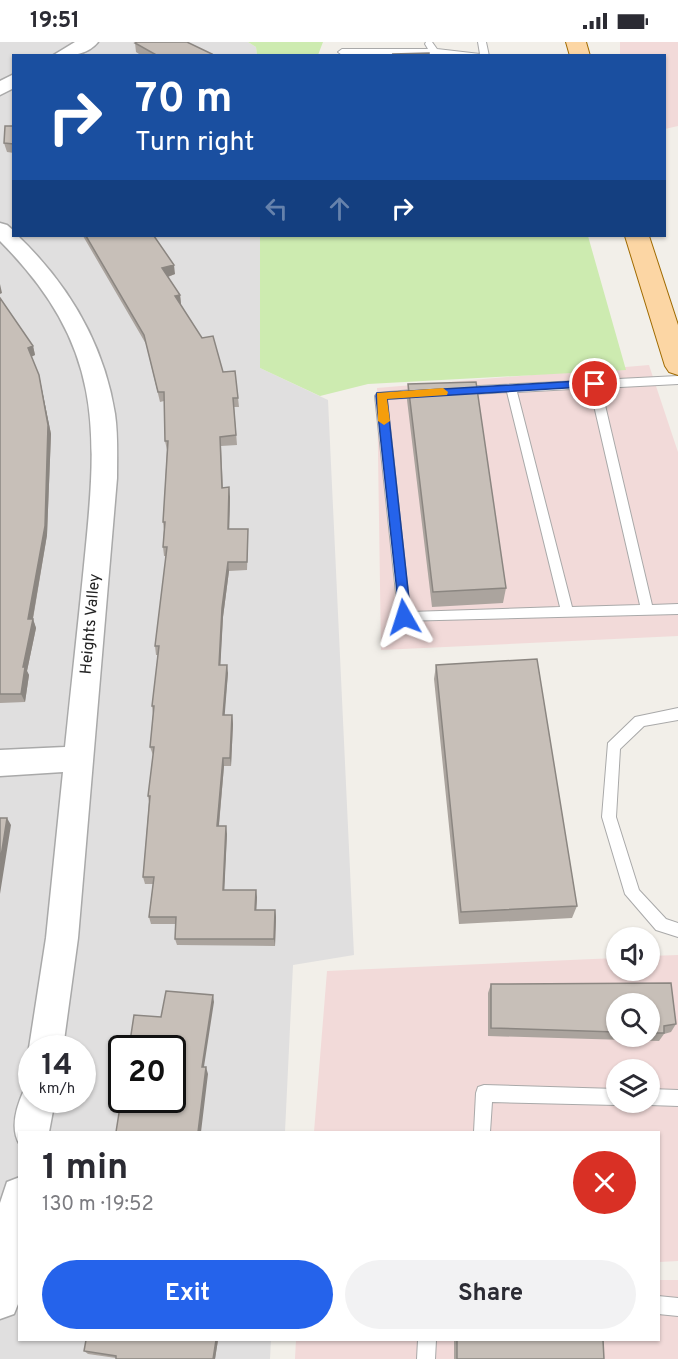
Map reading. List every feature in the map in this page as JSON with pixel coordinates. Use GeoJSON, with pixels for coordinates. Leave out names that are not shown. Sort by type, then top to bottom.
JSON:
{"type":"FeatureCollection","features":[{"type":"Feature","properties":{"kind":"main road"},"geometry":{"type":"LineString","coordinates":[[637,237],[678,366]]}},
{"type":"Feature","properties":{"kind":"street"},"geometry":{"type":"LineString","coordinates":[[65,54],[89,42]]}},
{"type":"Feature","properties":{"kind":"street","name":"Heights Valley"},"geometry":{"type":"LineString","coordinates":[[0,229],[46,278],[66,310],[82,341],[98,385],[103,416],[105,478],[62,938],[48,1035]]}},
{"type":"Feature","properties":{"kind":"street"},"geometry":{"type":"LineString","coordinates":[[0,763],[78,759]]}},
{"type":"Feature","properties":{"kind":"street"},"geometry":{"type":"LineString","coordinates":[[31,1131],[35,1113]]}},
{"type":"Feature","properties":{"kind":"street"},"geometry":{"type":"LineString","coordinates":[[0,1300],[18,1206]]}},
{"type":"Feature","properties":{"kind":"lane"},"geometry":{"type":"LineString","coordinates":[[429,42],[434,51]]}},
{"type":"Feature","properties":{"kind":"lane"},"geometry":{"type":"LineString","coordinates":[[342,52],[434,51],[460,54]]}},
{"type":"Feature","properties":{"kind":"lane"},"geometry":{"type":"LineString","coordinates":[[678,380],[381,396],[404,617],[678,609]]}},
{"type":"Feature","properties":{"kind":"lane"},"geometry":{"type":"LineString","coordinates":[[595,384],[647,609]]}},
{"type":"Feature","properties":{"kind":"lane"},"geometry":{"type":"LineString","coordinates":[[511,388],[567,611]]}},
{"type":"Feature","properties":{"kind":"lane"},"geometry":{"type":"LineString","coordinates":[[678,714],[640,721],[613,747],[609,818],[633,894],[661,925],[678,930]]}},
{"type":"Feature","properties":{"kind":"lane"},"geometry":{"type":"LineString","coordinates":[[482,1131],[484,1093],[606,1097]]}},
{"type":"Feature","properties":{"kind":"lane"},"geometry":{"type":"LineString","coordinates":[[660,1098],[678,1098]]}},
{"type":"Feature","properties":{"kind":"lane"},"geometry":{"type":"LineString","coordinates":[[660,1305],[678,1307]]}},
{"type":"Feature","properties":{"kind":"lane"},"geometry":{"type":"LineString","coordinates":[[426,1359],[427,1341]]}},
{"type":"Feature","properties":{"kind":"shaded area"},"geometry":{"type":"Polygon","coordinates":[[[0,42],[248,42],[256,47],[257,54],[12,54],[12,237],[260,237],[260,368],[328,400],[354,955],[293,965],[285,1131],[18,1131],[18,1341],[271,1341],[270,1359],[0,1359],[0,42]]]}},
{"type":"Feature","properties":{"kind":"shaded area"},"geometry":{"type":"Polygon","coordinates":[[[620,42],[678,42],[678,126],[666,129],[666,54],[620,54],[620,42]]]}},
{"type":"Feature","properties":{"kind":"shaded area"},"geometry":{"type":"Polygon","coordinates":[[[649,365],[678,452],[678,636],[381,650],[377,388],[649,365]]]}},
{"type":"Feature","properties":{"kind":"shaded area"},"geometry":{"type":"Polygon","coordinates":[[[678,955],[678,1261],[660,1262],[660,1131],[314,1131],[327,971],[606,958],[606,981],[660,981],[660,956],[678,955]]]}},
{"type":"Feature","properties":{"kind":"shaded area"},"geometry":{"type":"Polygon","coordinates":[[[660,1280],[678,1280],[678,1359],[295,1359],[296,1341],[660,1341],[660,1280]]]}},
{"type":"Feature","properties":{"kind":"green space"},"geometry":{"type":"Polygon","coordinates":[[[248,42],[323,42],[318,54],[257,54],[256,47],[248,42]]]}},
{"type":"Feature","properties":{"kind":"green space"},"geometry":{"type":"Polygon","coordinates":[[[260,237],[588,237],[626,370],[368,384],[320,396],[260,368],[260,237]]]}},
{"type":"Feature","properties":{"kind":"building"},"geometry":{"type":"Polygon","coordinates":[[[187,42],[212,54],[154,54],[135,43],[187,42]]]}},
{"type":"Feature","properties":{"kind":"building"},"geometry":{"type":"Polygon","coordinates":[[[5,126],[12,126],[12,144],[4,143],[5,126]]]}},
{"type":"Feature","properties":{"kind":"building"},"geometry":{"type":"Polygon","coordinates":[[[87,237],[155,237],[174,265],[162,268],[180,295],[175,296],[202,338],[213,336],[223,372],[235,371],[238,398],[233,398],[236,435],[220,437],[222,488],[229,487],[228,529],[248,529],[247,562],[228,562],[222,608],[219,665],[227,665],[223,715],[232,715],[230,758],[223,758],[217,826],[226,826],[223,890],[256,890],[255,910],[275,910],[274,939],[175,939],[176,917],[149,917],[154,877],[143,877],[150,796],[148,796],[154,747],[150,747],[154,706],[152,706],[159,646],[155,646],[167,547],[163,547],[165,522],[163,522],[168,441],[165,441],[164,392],[158,392],[144,335],[87,237]]]}},
{"type":"Feature","properties":{"kind":"building"},"geometry":{"type":"Polygon","coordinates":[[[0,298],[33,346],[28,348],[39,375],[48,425],[45,526],[28,619],[33,619],[23,667],[25,667],[21,694],[0,694],[0,298]]]}},
{"type":"Feature","properties":{"kind":"building"},"geometry":{"type":"Polygon","coordinates":[[[476,382],[506,588],[433,592],[408,384],[476,382]]]}},
{"type":"Feature","properties":{"kind":"building"},"geometry":{"type":"Polygon","coordinates":[[[537,659],[577,906],[461,912],[436,665],[537,659]]]}},
{"type":"Feature","properties":{"kind":"building"},"geometry":{"type":"Polygon","coordinates":[[[0,818],[7,818],[0,863],[0,818]]]}},
{"type":"Feature","properties":{"kind":"building"},"geometry":{"type":"Polygon","coordinates":[[[671,983],[676,1024],[664,1026],[664,1033],[660,1033],[660,993],[606,993],[606,1032],[491,1028],[491,984],[671,983]]]}},
{"type":"Feature","properties":{"kind":"building"},"geometry":{"type":"Polygon","coordinates":[[[166,991],[213,995],[202,1067],[206,1067],[198,1131],[116,1131],[119,1113],[186,1113],[186,1035],[131,1035],[134,1015],[161,1017],[166,991]]]}},
{"type":"Feature","properties":{"kind":"building"},"geometry":{"type":"Polygon","coordinates":[[[86,1341],[216,1341],[213,1359],[116,1359],[116,1356],[84,1351],[86,1341]]]}},
{"type":"Feature","properties":{"kind":"building"},"geometry":{"type":"Polygon","coordinates":[[[457,1341],[603,1341],[604,1359],[457,1359],[457,1341]]]}},
{"type":"Feature","properties":{"kind":"slow traffic"},"geometry":{"type":"LineString","coordinates":[[384,421],[381,396],[443,392]]}},
{"type":"Feature","properties":{"kind":"route"},"geometry":{"type":"LineString","coordinates":[[404,617],[381,396],[595,384]]}}]}
